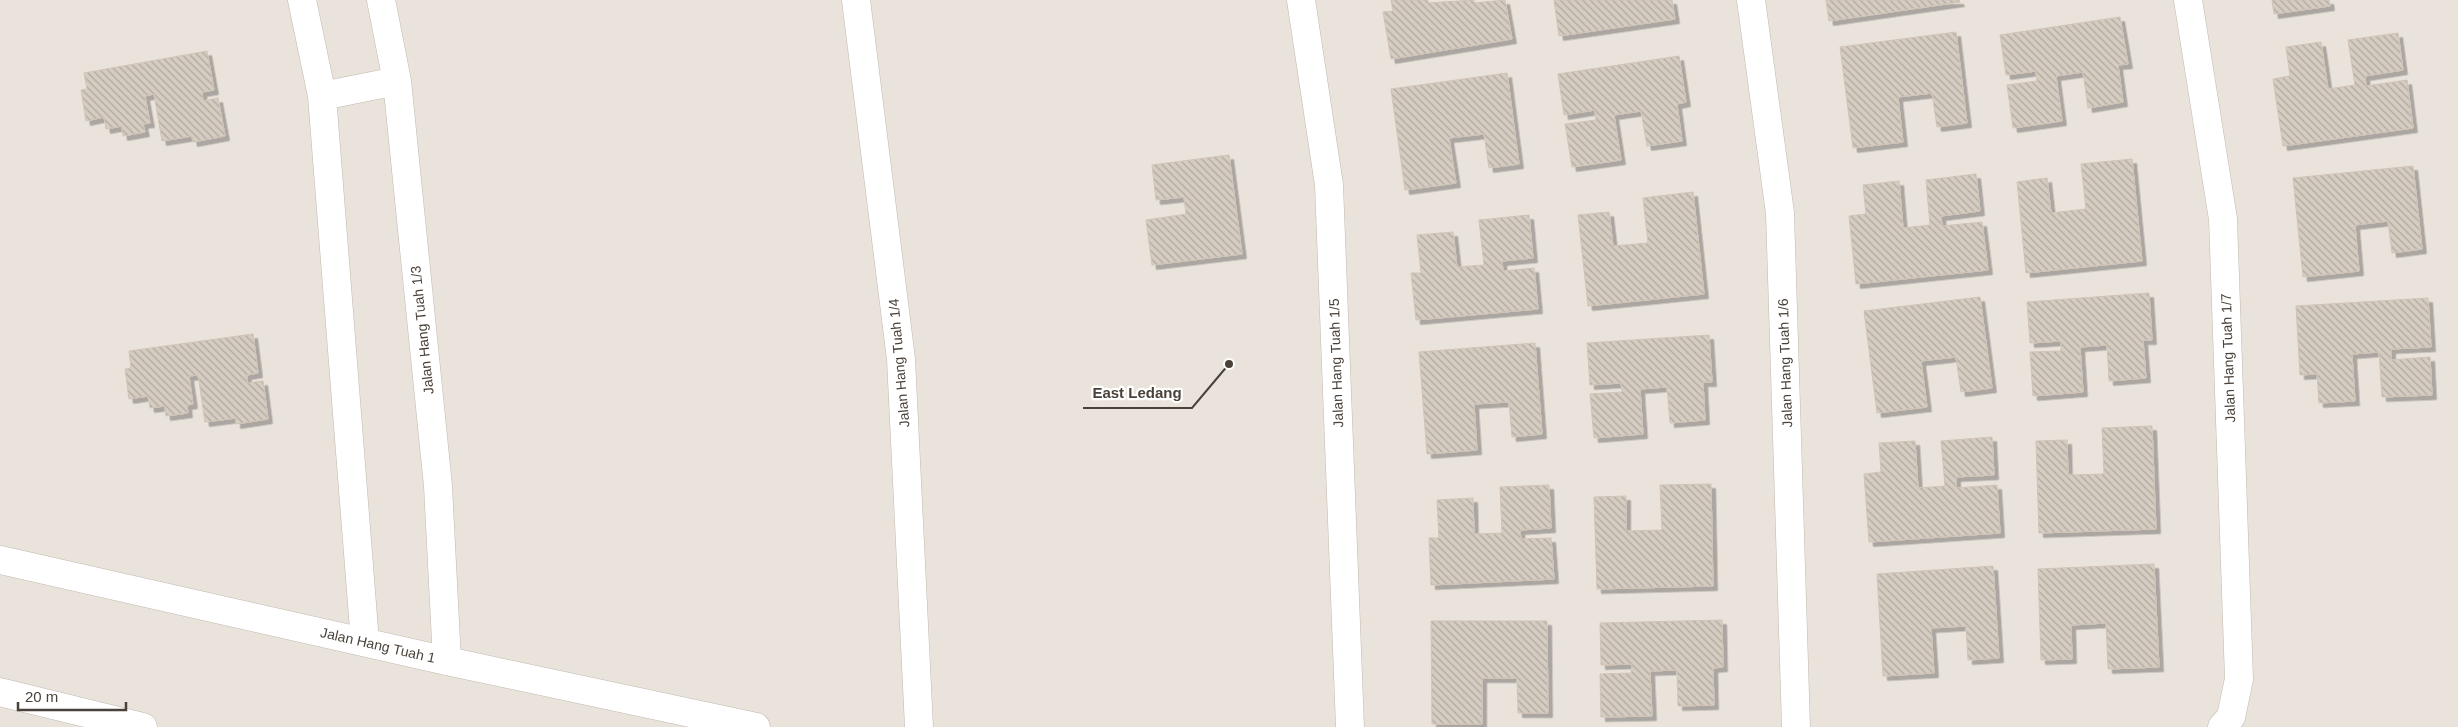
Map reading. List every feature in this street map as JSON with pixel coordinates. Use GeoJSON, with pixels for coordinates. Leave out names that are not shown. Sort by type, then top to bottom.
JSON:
{"type":"FeatureCollection","features":[{"type":"Feature","properties":{"kind":"street"},"geometry":{"type":"LineString","coordinates":[[302,0],[322,96],[365,642]]}},
{"type":"Feature","properties":{"kind":"street","name":"Jalan Hang Tuah 1/3"},"geometry":{"type":"LineString","coordinates":[[381,0],[397,81],[438,486],[447,661]]}},
{"type":"Feature","properties":{"kind":"street","name":"Jalan Hang Tuah 1/4"},"geometry":{"type":"LineString","coordinates":[[856,0],[901,359],[919,727]]}},
{"type":"Feature","properties":{"kind":"street","name":"Jalan Hang Tuah 1/5"},"geometry":{"type":"LineString","coordinates":[[1301,0],[1329,185],[1350,727]]}},
{"type":"Feature","properties":{"kind":"street","name":"Jalan Hang Tuah 1/6"},"geometry":{"type":"LineString","coordinates":[[1751,0],[1780,212],[1796,727]]}},
{"type":"Feature","properties":{"kind":"street","name":"Jalan Hang Tuah 1/7"},"geometry":{"type":"LineString","coordinates":[[2188,0],[2223,218],[2239,679],[2226,722]]}},
{"type":"Feature","properties":{"kind":"street"},"geometry":{"type":"LineString","coordinates":[[322,96],[397,81]]}},
{"type":"Feature","properties":{"kind":"street","name":"Jalan Hang Tuah 1"},"geometry":{"type":"LineString","coordinates":[[0,560],[447,661],[756,727]]}},
{"type":"Feature","properties":{"kind":"street"},"geometry":{"type":"LineString","coordinates":[[0,692],[143,727]]}},
{"type":"Feature","properties":{"kind":"shaded area"},"geometry":{"type":"Polygon","coordinates":[[[0,0],[2458,0],[2458,727],[0,727],[0,0]]]}},
{"type":"Feature","properties":{"kind":"building"},"geometry":{"type":"Polygon","coordinates":[[[1391,0],[1428,0],[1428,3],[1474,0],[1474,3],[1505,0],[1512,39],[1391,59],[1383,12],[1393,11],[1391,0]]]}},
{"type":"Feature","properties":{"kind":"building"},"geometry":{"type":"Polygon","coordinates":[[[1554,0],[1672,0],[1675,19],[1559,36],[1554,0]]]}},
{"type":"Feature","properties":{"kind":"building"},"geometry":{"type":"Polygon","coordinates":[[[1826,0],[1959,0],[1960,2],[1829,21],[1826,0]]]}},
{"type":"Feature","properties":{"kind":"building"},"geometry":{"type":"Polygon","coordinates":[[[2272,0],[2329,0],[2330,6],[2274,14],[2272,0]]]}},
{"type":"Feature","properties":{"kind":"building"},"geometry":{"type":"Polygon","coordinates":[[[2120,17],[2128,64],[2118,65],[2123,102],[2088,108],[2083,72],[2056,76],[2062,121],[2013,128],[2007,85],[2037,81],[2036,71],[2006,75],[2000,35],[2120,17]]]}},
{"type":"Feature","properties":{"kind":"building"},"geometry":{"type":"Polygon","coordinates":[[[1956,32],[1967,123],[1937,127],[1932,93],[1898,97],[1903,142],[1853,148],[1840,47],[1956,32]]]}},
{"type":"Feature","properties":{"kind":"building"},"geometry":{"type":"Polygon","coordinates":[[[2398,33],[2403,70],[2365,76],[2366,86],[2407,80],[2413,128],[2283,146],[2273,79],[2290,76],[2286,47],[2321,42],[2328,89],[2355,85],[2348,40],[2398,33]]]}},
{"type":"Feature","properties":{"kind":"building"},"geometry":{"type":"Polygon","coordinates":[[[207,51],[214,90],[202,92],[203,101],[218,98],[225,136],[193,142],[192,136],[162,141],[154,94],[145,96],[150,123],[143,124],[145,132],[123,136],[122,126],[106,129],[104,117],[86,121],[81,90],[87,89],[84,73],[207,51]]]}},
{"type":"Feature","properties":{"kind":"building"},"geometry":{"type":"Polygon","coordinates":[[[1679,56],[1686,102],[1677,104],[1682,141],[1647,146],[1641,111],[1614,115],[1621,160],[1572,167],[1565,124],[1596,120],[1595,110],[1564,115],[1558,74],[1679,56]]]}},
{"type":"Feature","properties":{"kind":"building"},"geometry":{"type":"Polygon","coordinates":[[[1507,73],[1519,164],[1489,168],[1484,134],[1449,138],[1456,183],[1405,190],[1391,89],[1507,73]]]}},
{"type":"Feature","properties":{"kind":"building"},"geometry":{"type":"Polygon","coordinates":[[[1229,155],[1242,254],[1152,265],[1146,220],[1186,214],[1184,197],[1156,200],[1152,165],[1229,155]]]}},
{"type":"Feature","properties":{"kind":"building"},"geometry":{"type":"Polygon","coordinates":[[[2132,159],[2142,261],[2026,273],[2017,182],[2047,178],[2051,213],[2086,209],[2081,164],[2132,159]]]}},
{"type":"Feature","properties":{"kind":"building"},"geometry":{"type":"Polygon","coordinates":[[[2413,166],[2422,249],[2392,253],[2388,221],[2355,225],[2359,271],[2303,277],[2293,178],[2413,166]]]}},
{"type":"Feature","properties":{"kind":"building"},"geometry":{"type":"Polygon","coordinates":[[[1976,174],[1980,211],[1941,216],[1942,226],[1982,222],[1988,270],[1856,284],[1849,216],[1866,214],[1863,185],[1899,181],[1903,228],[1930,225],[1926,180],[1976,174]]]}},
{"type":"Feature","properties":{"kind":"building"},"geometry":{"type":"Polygon","coordinates":[[[1693,192],[1704,294],[1588,306],[1578,215],[1609,212],[1613,246],[1648,243],[1643,198],[1693,192]]]}},
{"type":"Feature","properties":{"kind":"building"},"geometry":{"type":"Polygon","coordinates":[[[1529,215],[1533,258],[1502,261],[1503,271],[1534,268],[1538,309],[1416,320],[1411,273],[1421,273],[1417,235],[1453,232],[1457,267],[1484,265],[1479,220],[1529,215]]]}},
{"type":"Feature","properties":{"kind":"building"},"geometry":{"type":"Polygon","coordinates":[[[2149,293],[2152,340],[2143,340],[2146,378],[2109,381],[2107,345],[2080,347],[2083,392],[2033,396],[2030,352],[2061,351],[2061,341],[2030,343],[2027,302],[2149,293]]]}},
{"type":"Feature","properties":{"kind":"building"},"geometry":{"type":"Polygon","coordinates":[[[1980,297],[1992,388],[1961,392],[1956,357],[1921,361],[1927,407],[1877,413],[1864,311],[1980,297]]]}},
{"type":"Feature","properties":{"kind":"building"},"geometry":{"type":"Polygon","coordinates":[[[2428,298],[2431,347],[2391,349],[2391,360],[2430,357],[2432,395],[2382,397],[2379,352],[2352,354],[2355,401],[2319,403],[2317,374],[2300,375],[2296,306],[2428,298]]]}},
{"type":"Feature","properties":{"kind":"building"},"geometry":{"type":"Polygon","coordinates":[[[253,334],[258,373],[247,375],[247,383],[263,381],[268,419],[236,424],[236,418],[205,422],[198,375],[189,376],[193,404],[187,405],[188,413],[166,416],[165,406],[150,408],[148,396],[129,399],[125,369],[131,368],[129,351],[253,334]]]}},
{"type":"Feature","properties":{"kind":"building"},"geometry":{"type":"Polygon","coordinates":[[[1709,335],[1712,382],[1703,382],[1705,420],[1670,423],[1667,387],[1640,389],[1643,434],[1594,438],[1590,394],[1622,392],[1621,383],[1590,385],[1587,343],[1709,335]]]}},
{"type":"Feature","properties":{"kind":"building"},"geometry":{"type":"Polygon","coordinates":[[[1535,343],[1542,434],[1512,437],[1509,402],[1474,404],[1477,450],[1427,454],[1419,352],[1535,343]]]}},
{"type":"Feature","properties":{"kind":"building"},"geometry":{"type":"Polygon","coordinates":[[[2152,426],[2156,529],[2039,533],[2036,441],[2067,440],[2068,475],[2104,474],[2102,428],[2152,426]]]}},
{"type":"Feature","properties":{"kind":"building"},"geometry":{"type":"Polygon","coordinates":[[[1992,437],[1994,475],[1956,477],[1956,488],[1997,485],[2000,533],[1869,542],[1864,474],[1881,472],[1879,443],[1915,441],[1918,488],[1945,486],[1941,441],[1992,437]]]}},
{"type":"Feature","properties":{"kind":"building"},"geometry":{"type":"Polygon","coordinates":[[[1711,484],[1713,586],[1597,589],[1594,497],[1626,496],[1626,531],[1662,530],[1660,485],[1711,484]]]}},
{"type":"Feature","properties":{"kind":"building"},"geometry":{"type":"Polygon","coordinates":[[[1549,485],[1551,528],[1520,530],[1521,539],[1551,538],[1554,579],[1431,585],[1429,538],[1439,538],[1437,500],[1473,498],[1474,534],[1502,533],[1500,487],[1549,485]]]}},
{"type":"Feature","properties":{"kind":"building"},"geometry":{"type":"Polygon","coordinates":[[[2154,564],[2159,667],[2108,669],[2106,623],[2071,625],[2072,659],[2041,660],[2038,569],[2154,564]]]}},
{"type":"Feature","properties":{"kind":"building"},"geometry":{"type":"Polygon","coordinates":[[[1993,566],[1999,658],[1968,660],[1966,626],[1931,628],[1934,673],[1883,676],[1877,574],[1993,566]]]}},
{"type":"Feature","properties":{"kind":"building"},"geometry":{"type":"Polygon","coordinates":[[[1722,620],[1723,667],[1713,668],[1714,705],[1678,706],[1677,670],[1650,671],[1652,716],[1601,717],[1600,674],[1631,673],[1632,664],[1601,665],[1600,623],[1722,620]]]}},
{"type":"Feature","properties":{"kind":"building"},"geometry":{"type":"Polygon","coordinates":[[[1431,621],[1547,621],[1548,713],[1518,713],[1517,678],[1482,678],[1482,724],[1432,724],[1431,621]]]}},
{"type":"Feature","properties":{"kind":"place","name":"East Ledang"},"geometry":{"type":"Point","coordinates":[1229,364]}}]}
